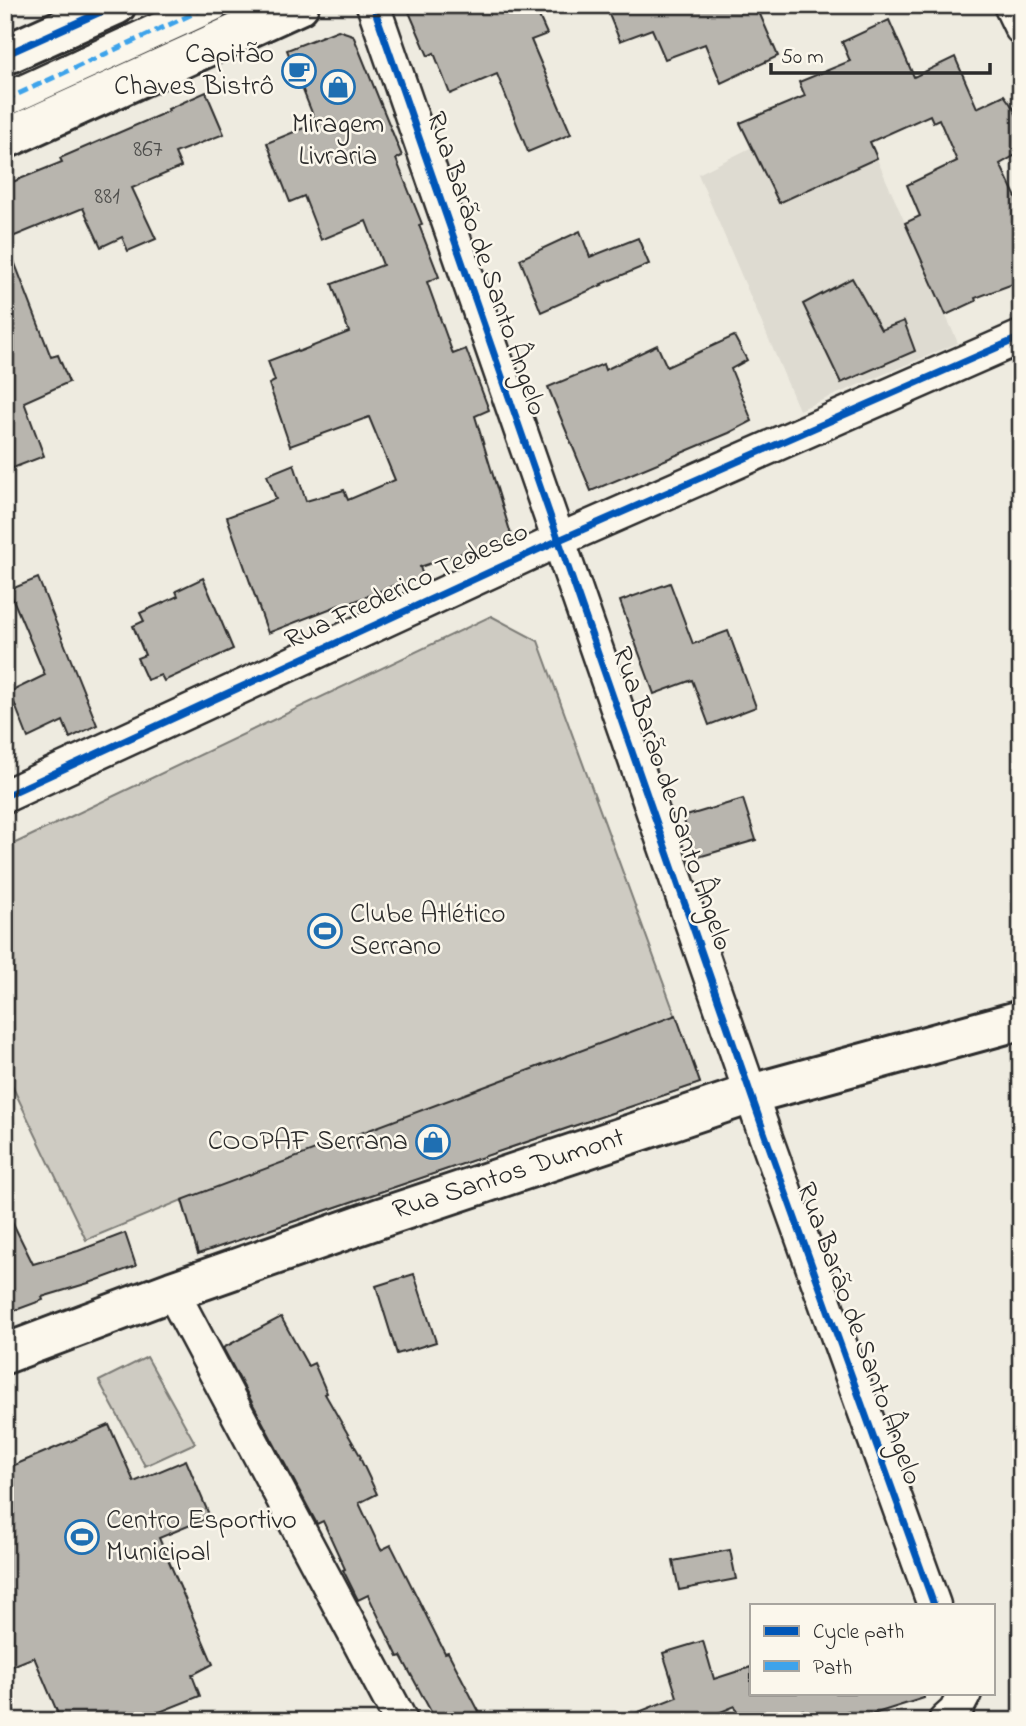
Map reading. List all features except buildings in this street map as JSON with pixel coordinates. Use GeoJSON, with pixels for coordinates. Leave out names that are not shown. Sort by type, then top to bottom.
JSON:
{"type":"FeatureCollection","features":[{"type":"Feature","properties":{"kind":"main road"},"geometry":{"type":"LineString","coordinates":[[5,55],[116,5]]}},
{"type":"Feature","properties":{"kind":"main road"},"geometry":{"type":"LineString","coordinates":[[5,139],[296,6]]}},
{"type":"Feature","properties":{"kind":"main road","name":"Rua Santos Dumont"},"geometry":{"type":"LineString","coordinates":[[5,1354],[172,1291],[380,1218],[751,1094],[1021,1020]]}},
{"type":"Feature","properties":{"kind":"street"},"geometry":{"type":"LineString","coordinates":[[5,100],[212,5]]}},
{"type":"Feature","properties":{"kind":"street","name":"Rua Barão de Santo Ângelo"},"geometry":{"type":"LineString","coordinates":[[373,5],[765,1135],[934,1604]]}},
{"type":"Feature","properties":{"kind":"street"},"geometry":{"type":"LineString","coordinates":[[1010,5],[1021,28]]}},
{"type":"Feature","properties":{"kind":"street","name":"Rua Frederico Tedesco"},"geometry":{"type":"LineString","coordinates":[[5,796],[559,540],[1021,337]]}},
{"type":"Feature","properties":{"kind":"street"},"geometry":{"type":"LineString","coordinates":[[172,1291],[401,1721]]}},
{"type":"Feature","properties":{"kind":"shaded area"},"geometry":{"type":"Polygon","coordinates":[[[850,98],[958,343],[799,410],[698,174],[850,98]]]}},
{"type":"Feature","properties":{"kind":"shaded area","name":"Clube Atlético Serrano"},"geometry":{"type":"Polygon","coordinates":[[[491,616],[538,641],[700,1083],[198,1254],[182,1200],[86,1240],[5,1071],[5,848],[491,616]]]}},
{"type":"Feature","properties":{"kind":"shaded area"},"geometry":{"type":"Polygon","coordinates":[[[147,1357],[195,1443],[145,1466],[99,1381],[147,1357]]]}},
{"type":"Feature","properties":{"kind":"marked path"},"geometry":{"type":"LineString","coordinates":[[5,100],[212,5]]}},
{"type":"Feature","properties":{"kind":"cycle path"},"geometry":{"type":"LineString","coordinates":[[5,55],[116,5]]}},
{"type":"Feature","properties":{"kind":"cycle path"},"geometry":{"type":"LineString","coordinates":[[373,5],[765,1135],[934,1604]]}},
{"type":"Feature","properties":{"kind":"cycle path"},"geometry":{"type":"LineString","coordinates":[[5,796],[559,540],[1021,337]]}},
{"type":"Feature","properties":{"kind":"place","name":"Capitão Chaves Bistrô"},"geometry":{"type":"Point","coordinates":[299,71]}},
{"type":"Feature","properties":{"kind":"place","name":"Miragem Livraria"},"geometry":{"type":"Point","coordinates":[338,87]}},
{"type":"Feature","properties":{"kind":"place","name":"Clube Atlético Serrano"},"geometry":{"type":"Point","coordinates":[325,931]}},
{"type":"Feature","properties":{"kind":"place","name":"COOPAF Serrana"},"geometry":{"type":"Point","coordinates":[433,1142]}},
{"type":"Feature","properties":{"kind":"place","name":"Centro Esportivo Municipal"},"geometry":{"type":"Point","coordinates":[82,1537]}}]}
